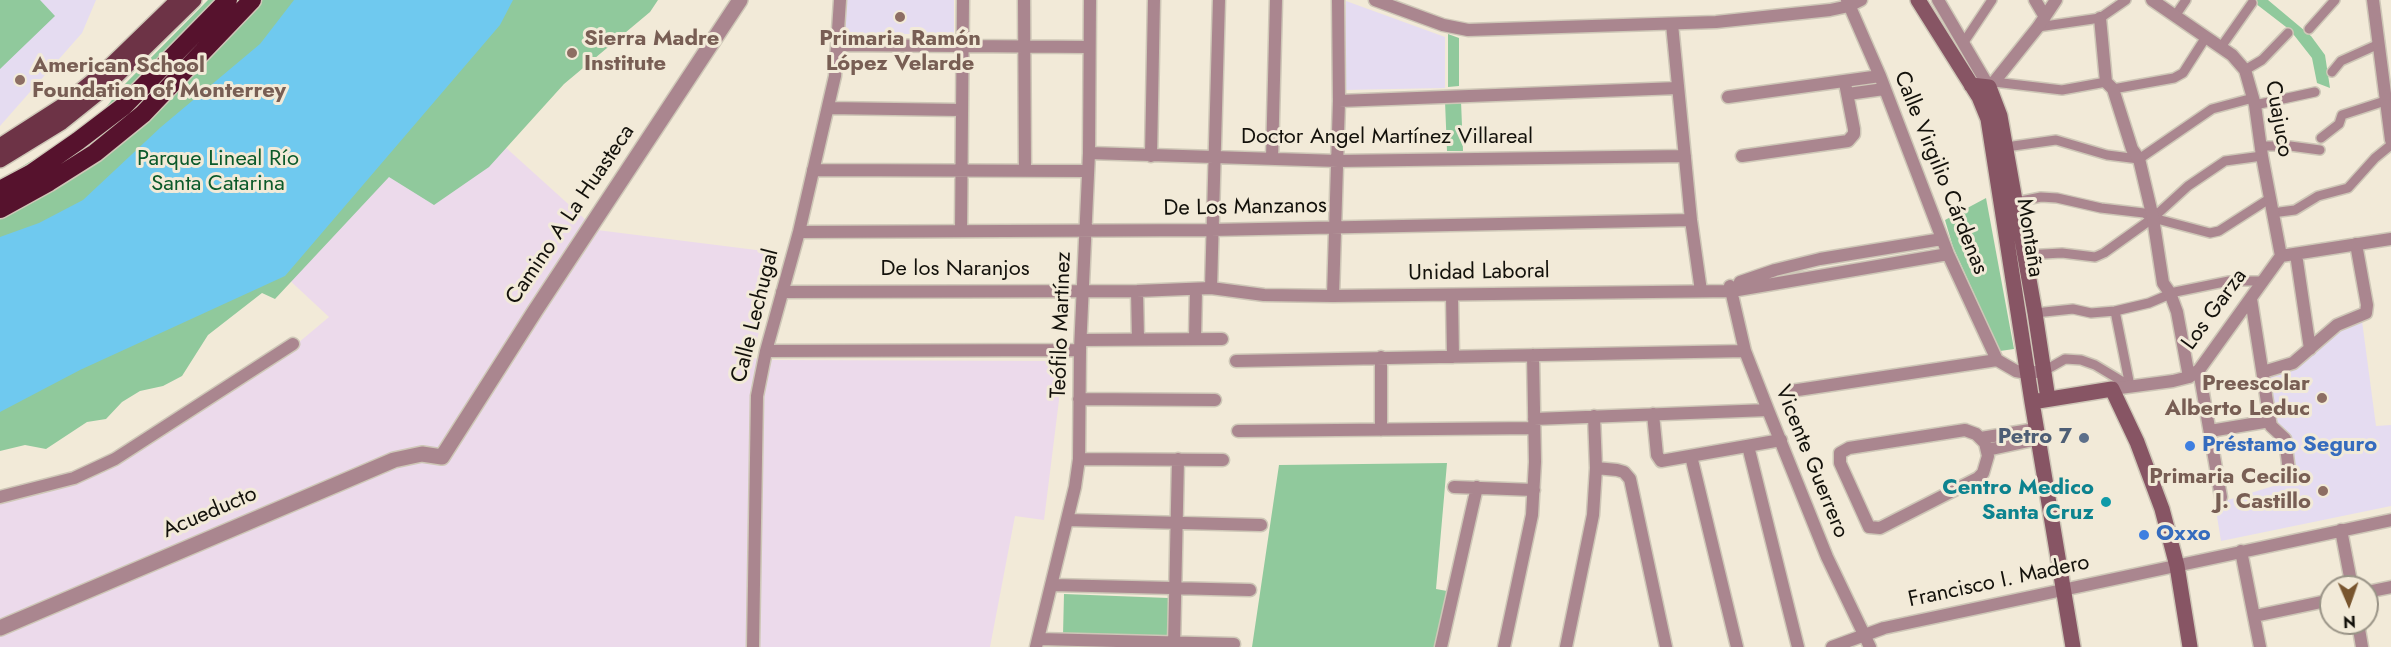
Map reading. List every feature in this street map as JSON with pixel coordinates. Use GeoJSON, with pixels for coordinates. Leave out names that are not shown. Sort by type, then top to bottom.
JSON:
{"type":"FeatureCollection","features":[{"type":"Feature","properties":{"kind":"highway"},"geometry":{"type":"LineString","coordinates":[[0,190],[32,173],[124,106],[228,0]]}},
{"type":"Feature","properties":{"kind":"highway"},"geometry":{"type":"LineString","coordinates":[[0,209],[95,153],[143,114],[252,0]]}},
{"type":"Feature","properties":{"kind":"main road"},"geometry":{"type":"LineString","coordinates":[[0,146],[62,106],[88,85],[178,0]]}},
{"type":"Feature","properties":{"kind":"main road"},"geometry":{"type":"LineString","coordinates":[[0,160],[62,122],[102,90],[194,0]]}},
{"type":"Feature","properties":{"kind":"main road","name":"Montaña"},"geometry":{"type":"LineString","coordinates":[[1918,0],[1983,88],[2000,116],[2048,399]]}},
{"type":"Feature","properties":{"kind":"main road","name":"Montaña"},"geometry":{"type":"LineString","coordinates":[[1983,88],[2027,373],[2073,647]]}},
{"type":"Feature","properties":{"kind":"main road"},"geometry":{"type":"LineString","coordinates":[[2020,325],[2036,318]]}},
{"type":"Feature","properties":{"kind":"main road"},"geometry":{"type":"LineString","coordinates":[[2112,389],[2137,442],[2158,498],[2177,566],[2190,647]]}},
{"type":"Feature","properties":{"kind":"main road","name":"Los Garza"},"geometry":{"type":"LineString","coordinates":[[2032,402],[2112,389]]}},
{"type":"Feature","properties":{"kind":"street","name":"Camino A La Huasteca"},"geometry":{"type":"LineString","coordinates":[[442,457],[534,311],[740,0]]}},
{"type":"Feature","properties":{"kind":"street","name":"Calle Lechugal"},"geometry":{"type":"LineString","coordinates":[[753,647],[757,396],[766,351],[799,232],[835,76],[840,0]]}},
{"type":"Feature","properties":{"kind":"street"},"geometry":{"type":"LineString","coordinates":[[961,231],[963,0]]}},
{"type":"Feature","properties":{"kind":"street"},"geometry":{"type":"LineString","coordinates":[[1024,0],[1024,171]]}},
{"type":"Feature","properties":{"kind":"street","name":"Teófilo Martínez"},"geometry":{"type":"LineString","coordinates":[[1038,643],[1075,487],[1079,459],[1079,399],[1089,153],[1090,0]]}},
{"type":"Feature","properties":{"kind":"street"},"geometry":{"type":"LineString","coordinates":[[1151,156],[1154,0]]}},
{"type":"Feature","properties":{"kind":"street"},"geometry":{"type":"LineString","coordinates":[[1211,288],[1219,0]]}},
{"type":"Feature","properties":{"kind":"street"},"geometry":{"type":"LineString","coordinates":[[1272,159],[1276,0]]}},
{"type":"Feature","properties":{"kind":"street"},"geometry":{"type":"LineString","coordinates":[[1333,296],[1338,161],[1338,0]]}},
{"type":"Feature","properties":{"kind":"street"},"geometry":{"type":"LineString","coordinates":[[1380,1],[1443,25],[1468,30],[1716,22],[1830,10],[1861,0]]}},
{"type":"Feature","properties":{"kind":"street","name":"Montaña"},"geometry":{"type":"LineString","coordinates":[[1938,0],[1964,42],[1983,88]]}},
{"type":"Feature","properties":{"kind":"street"},"geometry":{"type":"LineString","coordinates":[[1964,42],[1992,0]]}},
{"type":"Feature","properties":{"kind":"street"},"geometry":{"type":"LineString","coordinates":[[2035,0],[2042,22]]}},
{"type":"Feature","properties":{"kind":"street"},"geometry":{"type":"LineString","coordinates":[[1983,88],[2042,22],[2056,0]]}},
{"type":"Feature","properties":{"kind":"street"},"geometry":{"type":"LineString","coordinates":[[2042,22],[2100,18],[2126,0]]}},
{"type":"Feature","properties":{"kind":"street","name":"Cuajuco"},"geometry":{"type":"LineString","coordinates":[[2152,0],[2232,55],[2245,70],[2254,102],[2269,199],[2281,256]]}},
{"type":"Feature","properties":{"kind":"street"},"geometry":{"type":"LineString","coordinates":[[2175,16],[2187,0]]}},
{"type":"Feature","properties":{"kind":"street"},"geometry":{"type":"LineString","coordinates":[[2309,29],[2335,0]]}},
{"type":"Feature","properties":{"kind":"street"},"geometry":{"type":"LineString","coordinates":[[2373,0],[2388,102],[2391,140]]}},
{"type":"Feature","properties":{"kind":"street","name":"Calle Virgilio Cárdenas"},"geometry":{"type":"LineString","coordinates":[[1848,3],[1880,76],[1941,239],[1996,360]]}},
{"type":"Feature","properties":{"kind":"street"},"geometry":{"type":"LineString","coordinates":[[2221,47],[2252,3]]}},
{"type":"Feature","properties":{"kind":"street"},"geometry":{"type":"LineString","coordinates":[[2100,18],[2110,86],[2132,149],[2139,159],[2153,218],[2163,283],[2170,293],[2177,312],[2210,431],[2221,497]]}},
{"type":"Feature","properties":{"kind":"street"},"geometry":{"type":"LineString","coordinates":[[1672,24],[1691,220],[1701,291]]}},
{"type":"Feature","properties":{"kind":"street"},"geometry":{"type":"LineString","coordinates":[[2245,70],[2262,60],[2288,33]]}},
{"type":"Feature","properties":{"kind":"street"},"geometry":{"type":"LineString","coordinates":[[1983,88],[2062,90],[2174,78],[2183,73],[2206,37]]}},
{"type":"Feature","properties":{"kind":"street"},"geometry":{"type":"LineString","coordinates":[[2332,72],[2341,62],[2379,44]]}},
{"type":"Feature","properties":{"kind":"street"},"geometry":{"type":"LineString","coordinates":[[837,45],[1088,46]]}},
{"type":"Feature","properties":{"kind":"street"},"geometry":{"type":"LineString","coordinates":[[1846,88],[1880,76]]}},
{"type":"Feature","properties":{"kind":"street"},"geometry":{"type":"LineString","coordinates":[[1339,100],[1678,88]]}},
{"type":"Feature","properties":{"kind":"street"},"geometry":{"type":"LineString","coordinates":[[1742,156],[1848,141],[1854,134],[1854,129],[1846,88]]}},
{"type":"Feature","properties":{"kind":"street"},"geometry":{"type":"LineString","coordinates":[[1728,97],[1846,88],[1884,89]]}},
{"type":"Feature","properties":{"kind":"street"},"geometry":{"type":"LineString","coordinates":[[2006,147],[2056,140],[2107,155],[2139,159],[2211,109],[2315,92]]}},
{"type":"Feature","properties":{"kind":"street"},"geometry":{"type":"LineString","coordinates":[[2321,138],[2339,124],[2342,115],[2388,102]]}},
{"type":"Feature","properties":{"kind":"street"},"geometry":{"type":"LineString","coordinates":[[828,108],[961,110]]}},
{"type":"Feature","properties":{"kind":"street"},"geometry":{"type":"LineString","coordinates":[[2272,213],[2295,210],[2318,196],[2348,188],[2375,158],[2391,145]]}},
{"type":"Feature","properties":{"kind":"street"},"geometry":{"type":"LineString","coordinates":[[2025,255],[2055,253],[2095,258],[2104,254],[2153,218],[2188,186],[2225,161],[2290,146],[2320,150]]}},
{"type":"Feature","properties":{"kind":"street","name":"Doctor Angel Martínez Villareal"},"geometry":{"type":"LineString","coordinates":[[1089,153],[1338,161],[1685,156]]}},
{"type":"Feature","properties":{"kind":"street"},"geometry":{"type":"LineString","coordinates":[[813,170],[1088,171]]}},
{"type":"Feature","properties":{"kind":"street"},"geometry":{"type":"LineString","coordinates":[[2016,202],[2041,197],[2057,198],[2101,208],[2144,213],[2153,218],[2210,233],[2219,231],[2269,199]]}},
{"type":"Feature","properties":{"kind":"street","name":"De Los Manzanos"},"geometry":{"type":"LineString","coordinates":[[799,232],[1211,230],[1691,220]]}},
{"type":"Feature","properties":{"kind":"street","name":"Unidad Laboral"},"geometry":{"type":"LineString","coordinates":[[1728,289],[1775,270],[1941,239]]}},
{"type":"Feature","properties":{"kind":"street"},"geometry":{"type":"LineString","coordinates":[[2281,256],[2391,239]]}},
{"type":"Feature","properties":{"kind":"street"},"geometry":{"type":"LineString","coordinates":[[2264,372],[2293,363],[2337,325],[2345,320],[2366,314],[2367,305],[2356,244]]}},
{"type":"Feature","properties":{"kind":"street","name":"Unidad Laboral"},"geometry":{"type":"LineString","coordinates":[[1236,291],[1264,295],[1333,296],[1701,291],[1728,289],[1948,254]]}},
{"type":"Feature","properties":{"kind":"street"},"geometry":{"type":"LineString","coordinates":[[2296,254],[2310,349]]}},
{"type":"Feature","properties":{"kind":"street","name":"Los Garza"},"geometry":{"type":"LineString","coordinates":[[2112,389],[2194,373],[2281,256]]}},
{"type":"Feature","properties":{"kind":"street"},"geometry":{"type":"LineString","coordinates":[[2036,318],[2064,309],[2091,313],[2115,311],[2149,303],[2170,293],[2229,282],[2264,281]]}},
{"type":"Feature","properties":{"kind":"street","name":"De los Naranjos"},"geometry":{"type":"LineString","coordinates":[[782,292],[1137,291],[1211,288],[1236,291]]}},
{"type":"Feature","properties":{"kind":"street"},"geometry":{"type":"LineString","coordinates":[[1196,289],[1196,339]]}},
{"type":"Feature","properties":{"kind":"street","name":"Vicente Guerrero"},"geometry":{"type":"LineString","coordinates":[[1728,289],[1745,351],[1768,410],[1827,557],[1870,647]]}},
{"type":"Feature","properties":{"kind":"street"},"geometry":{"type":"LineString","coordinates":[[1137,291],[1138,339]]}},
{"type":"Feature","properties":{"kind":"street"},"geometry":{"type":"LineString","coordinates":[[1452,296],[1453,357]]}},
{"type":"Feature","properties":{"kind":"street"},"geometry":{"type":"LineString","coordinates":[[2251,299],[2271,426],[2285,439],[2289,471]]}},
{"type":"Feature","properties":{"kind":"street"},"geometry":{"type":"LineString","coordinates":[[2115,311],[2130,386]]}},
{"type":"Feature","properties":{"kind":"street"},"geometry":{"type":"LineString","coordinates":[[766,351],[1081,345],[1138,339],[1222,339]]}},
{"type":"Feature","properties":{"kind":"street"},"geometry":{"type":"LineString","coordinates":[[0,497],[74,478],[115,459],[293,344]]}},
{"type":"Feature","properties":{"kind":"street"},"geometry":{"type":"LineString","coordinates":[[1236,361],[1745,351]]}},
{"type":"Feature","properties":{"kind":"street"},"geometry":{"type":"LineString","coordinates":[[1504,647],[1532,515],[1534,490],[1533,355]]}},
{"type":"Feature","properties":{"kind":"street"},"geometry":{"type":"LineString","coordinates":[[1381,357],[1381,429]]}},
{"type":"Feature","properties":{"kind":"street"},"geometry":{"type":"LineString","coordinates":[[1791,391],[1996,360],[2016,371],[2027,373],[2044,371],[2065,359],[2081,360],[2095,365],[2130,386]]}},
{"type":"Feature","properties":{"kind":"street"},"geometry":{"type":"LineString","coordinates":[[1079,399],[1215,400]]}},
{"type":"Feature","properties":{"kind":"street"},"geometry":{"type":"LineString","coordinates":[[1239,431],[1381,429],[1534,423],[1594,416],[1768,410]]}},
{"type":"Feature","properties":{"kind":"street"},"geometry":{"type":"LineString","coordinates":[[1653,414],[1659,459],[1667,461],[1780,440]]}},
{"type":"Feature","properties":{"kind":"street"},"geometry":{"type":"LineString","coordinates":[[1566,647],[1591,528],[1596,468],[1594,416]]}},
{"type":"Feature","properties":{"kind":"street"},"geometry":{"type":"LineString","coordinates":[[2210,431],[2270,421]]}},
{"type":"Feature","properties":{"kind":"street"},"geometry":{"type":"LineString","coordinates":[[1965,430],[1981,438],[1987,450],[1986,469],[1978,478],[1880,528],[1869,526],[1865,522],[1840,463],[1840,453],[1849,448],[1965,430]]}},
{"type":"Feature","properties":{"kind":"street"},"geometry":{"type":"LineString","coordinates":[[1981,438],[2037,434]]}},
{"type":"Feature","properties":{"kind":"street"},"geometry":{"type":"LineString","coordinates":[[1987,450],[2037,434]]}},
{"type":"Feature","properties":{"kind":"street"},"geometry":{"type":"LineString","coordinates":[[1748,446],[1798,647]]}},
{"type":"Feature","properties":{"kind":"street","name":"Acueducto"},"geometry":{"type":"LineString","coordinates":[[0,628],[394,460],[422,454],[442,457]]}},
{"type":"Feature","properties":{"kind":"street"},"geometry":{"type":"LineString","coordinates":[[1691,456],[1737,647]]}},
{"type":"Feature","properties":{"kind":"street"},"geometry":{"type":"LineString","coordinates":[[1079,459],[1223,460]]}},
{"type":"Feature","properties":{"kind":"street"},"geometry":{"type":"LineString","coordinates":[[1174,645],[1178,459]]}},
{"type":"Feature","properties":{"kind":"street"},"geometry":{"type":"LineString","coordinates":[[1596,468],[1624,472],[1630,479],[1666,647]]}},
{"type":"Feature","properties":{"kind":"street"},"geometry":{"type":"LineString","coordinates":[[1454,487],[1534,490]]}},
{"type":"Feature","properties":{"kind":"street"},"geometry":{"type":"LineString","coordinates":[[1441,647],[1477,487]]}},
{"type":"Feature","properties":{"kind":"street"},"geometry":{"type":"LineString","coordinates":[[1067,520],[1261,525]]}},
{"type":"Feature","properties":{"kind":"street","name":"Francisco I. Madero"},"geometry":{"type":"LineString","coordinates":[[1832,647],[1884,628],[2391,520]]}},
{"type":"Feature","properties":{"kind":"street"},"geometry":{"type":"LineString","coordinates":[[2341,530],[2350,575]]}},
{"type":"Feature","properties":{"kind":"street"},"geometry":{"type":"LineString","coordinates":[[2241,551],[2260,647]]}},
{"type":"Feature","properties":{"kind":"street"},"geometry":{"type":"LineString","coordinates":[[1053,585],[1250,590]]}},
{"type":"Feature","properties":{"kind":"street"},"geometry":{"type":"LineString","coordinates":[[2255,616],[2319,603]]}},
{"type":"Feature","properties":{"kind":"street"},"geometry":{"type":"LineString","coordinates":[[1038,643],[1234,644]]}},
{"type":"Feature","properties":{"kind":"shaded area","name":"American School Foundation of Monterrey"},"geometry":{"type":"Polygon","coordinates":[[[0,0],[96,0],[82,33],[0,126],[0,0]]]}},
{"type":"Feature","properties":{"kind":"shaded area","name":"Primaria Ramón López Velarde"},"geometry":{"type":"Polygon","coordinates":[[[847,0],[954,0],[954,34],[845,34],[847,0]]]}},
{"type":"Feature","properties":{"kind":"shaded area"},"geometry":{"type":"Polygon","coordinates":[[[1346,1],[1445,37],[1445,88],[1343,90],[1346,1]]]}},
{"type":"Feature","properties":{"kind":"shaded area"},"geometry":{"type":"Polygon","coordinates":[[[451,98],[597,230],[780,253],[752,358],[1058,361],[1059,400],[1044,520],[1015,516],[990,647],[0,647],[0,498],[62,485],[298,343],[329,317],[285,276],[451,98]]]}},
{"type":"Feature","properties":{"kind":"shaded area"},"geometry":{"type":"Polygon","coordinates":[[[2362,321],[2376,426],[2391,425],[2391,506],[2221,541],[2215,504],[2296,479],[2290,435],[2275,423],[2268,372],[2344,326],[2362,321]]]}},
{"type":"Feature","properties":{"kind":"green space"},"geometry":{"type":"Polygon","coordinates":[[[0,0],[40,0],[55,16],[0,69],[0,0]]]}},
{"type":"Feature","properties":{"kind":"green space","name":"Parque Lineal Río Santa Catarina"},"geometry":{"type":"Polygon","coordinates":[[[208,0],[658,0],[650,12],[564,84],[489,167],[434,205],[389,177],[275,299],[262,293],[208,335],[182,376],[163,386],[140,391],[122,402],[106,419],[87,422],[46,449],[25,445],[0,451],[0,180],[80,131],[100,115],[123,86],[208,0]]]}},
{"type":"Feature","properties":{"kind":"green space"},"geometry":{"type":"Polygon","coordinates":[[[2251,0],[2268,0],[2311,36],[2325,55],[2330,88],[2317,83],[2312,58],[2290,30],[2251,0]]]}},
{"type":"Feature","properties":{"kind":"green space"},"geometry":{"type":"Polygon","coordinates":[[[1448,34],[1459,38],[1459,86],[1448,87],[1448,34]]]}},
{"type":"Feature","properties":{"kind":"green space"},"geometry":{"type":"Polygon","coordinates":[[[1445,101],[1461,101],[1463,151],[1447,151],[1445,101]]]}},
{"type":"Feature","properties":{"kind":"green space"},"geometry":{"type":"Polygon","coordinates":[[[1986,198],[2014,349],[2000,351],[1953,247],[1945,220],[1986,198]]]}},
{"type":"Feature","properties":{"kind":"green space"},"geometry":{"type":"Polygon","coordinates":[[[1447,463],[1436,589],[1447,591],[1435,647],[1252,647],[1279,465],[1447,463]]]}},
{"type":"Feature","properties":{"kind":"green space"},"geometry":{"type":"Polygon","coordinates":[[[1064,594],[1168,598],[1169,635],[1063,635],[1064,594]]]}},
{"type":"Feature","properties":{"kind":"water","name":"Parque Lineal Río Santa Catarina"},"geometry":{"type":"Polygon","coordinates":[[[294,0],[513,0],[500,25],[285,276],[80,370],[0,412],[0,237],[39,223],[83,200],[161,127],[260,44],[294,0]]]}},
{"type":"Feature","properties":{"kind":"place","name":"Primaria Ramón López Velarde"},"geometry":{"type":"Point","coordinates":[900,17]}},
{"type":"Feature","properties":{"kind":"place","name":"Sierra Madre Institute"},"geometry":{"type":"Point","coordinates":[572,53]}},
{"type":"Feature","properties":{"kind":"place","name":"American School Foundation of Monterrey"},"geometry":{"type":"Point","coordinates":[20,80]}},
{"type":"Feature","properties":{"kind":"place","name":"Preescolar Alberto Leduc"},"geometry":{"type":"Point","coordinates":[2322,398]}},
{"type":"Feature","properties":{"kind":"place","name":"Petro 7"},"geometry":{"type":"Point","coordinates":[2084,438]}},
{"type":"Feature","properties":{"kind":"place","name":"Préstamo Seguro"},"geometry":{"type":"Point","coordinates":[2190,446]}},
{"type":"Feature","properties":{"kind":"place","name":"Primaria Cecilio J. Castillo"},"geometry":{"type":"Point","coordinates":[2323,491]}},
{"type":"Feature","properties":{"kind":"place","name":"Centro Medico Santa Cruz"},"geometry":{"type":"Point","coordinates":[2106,502]}},
{"type":"Feature","properties":{"kind":"place","name":"Oxxo"},"geometry":{"type":"Point","coordinates":[2144,535]}}]}
